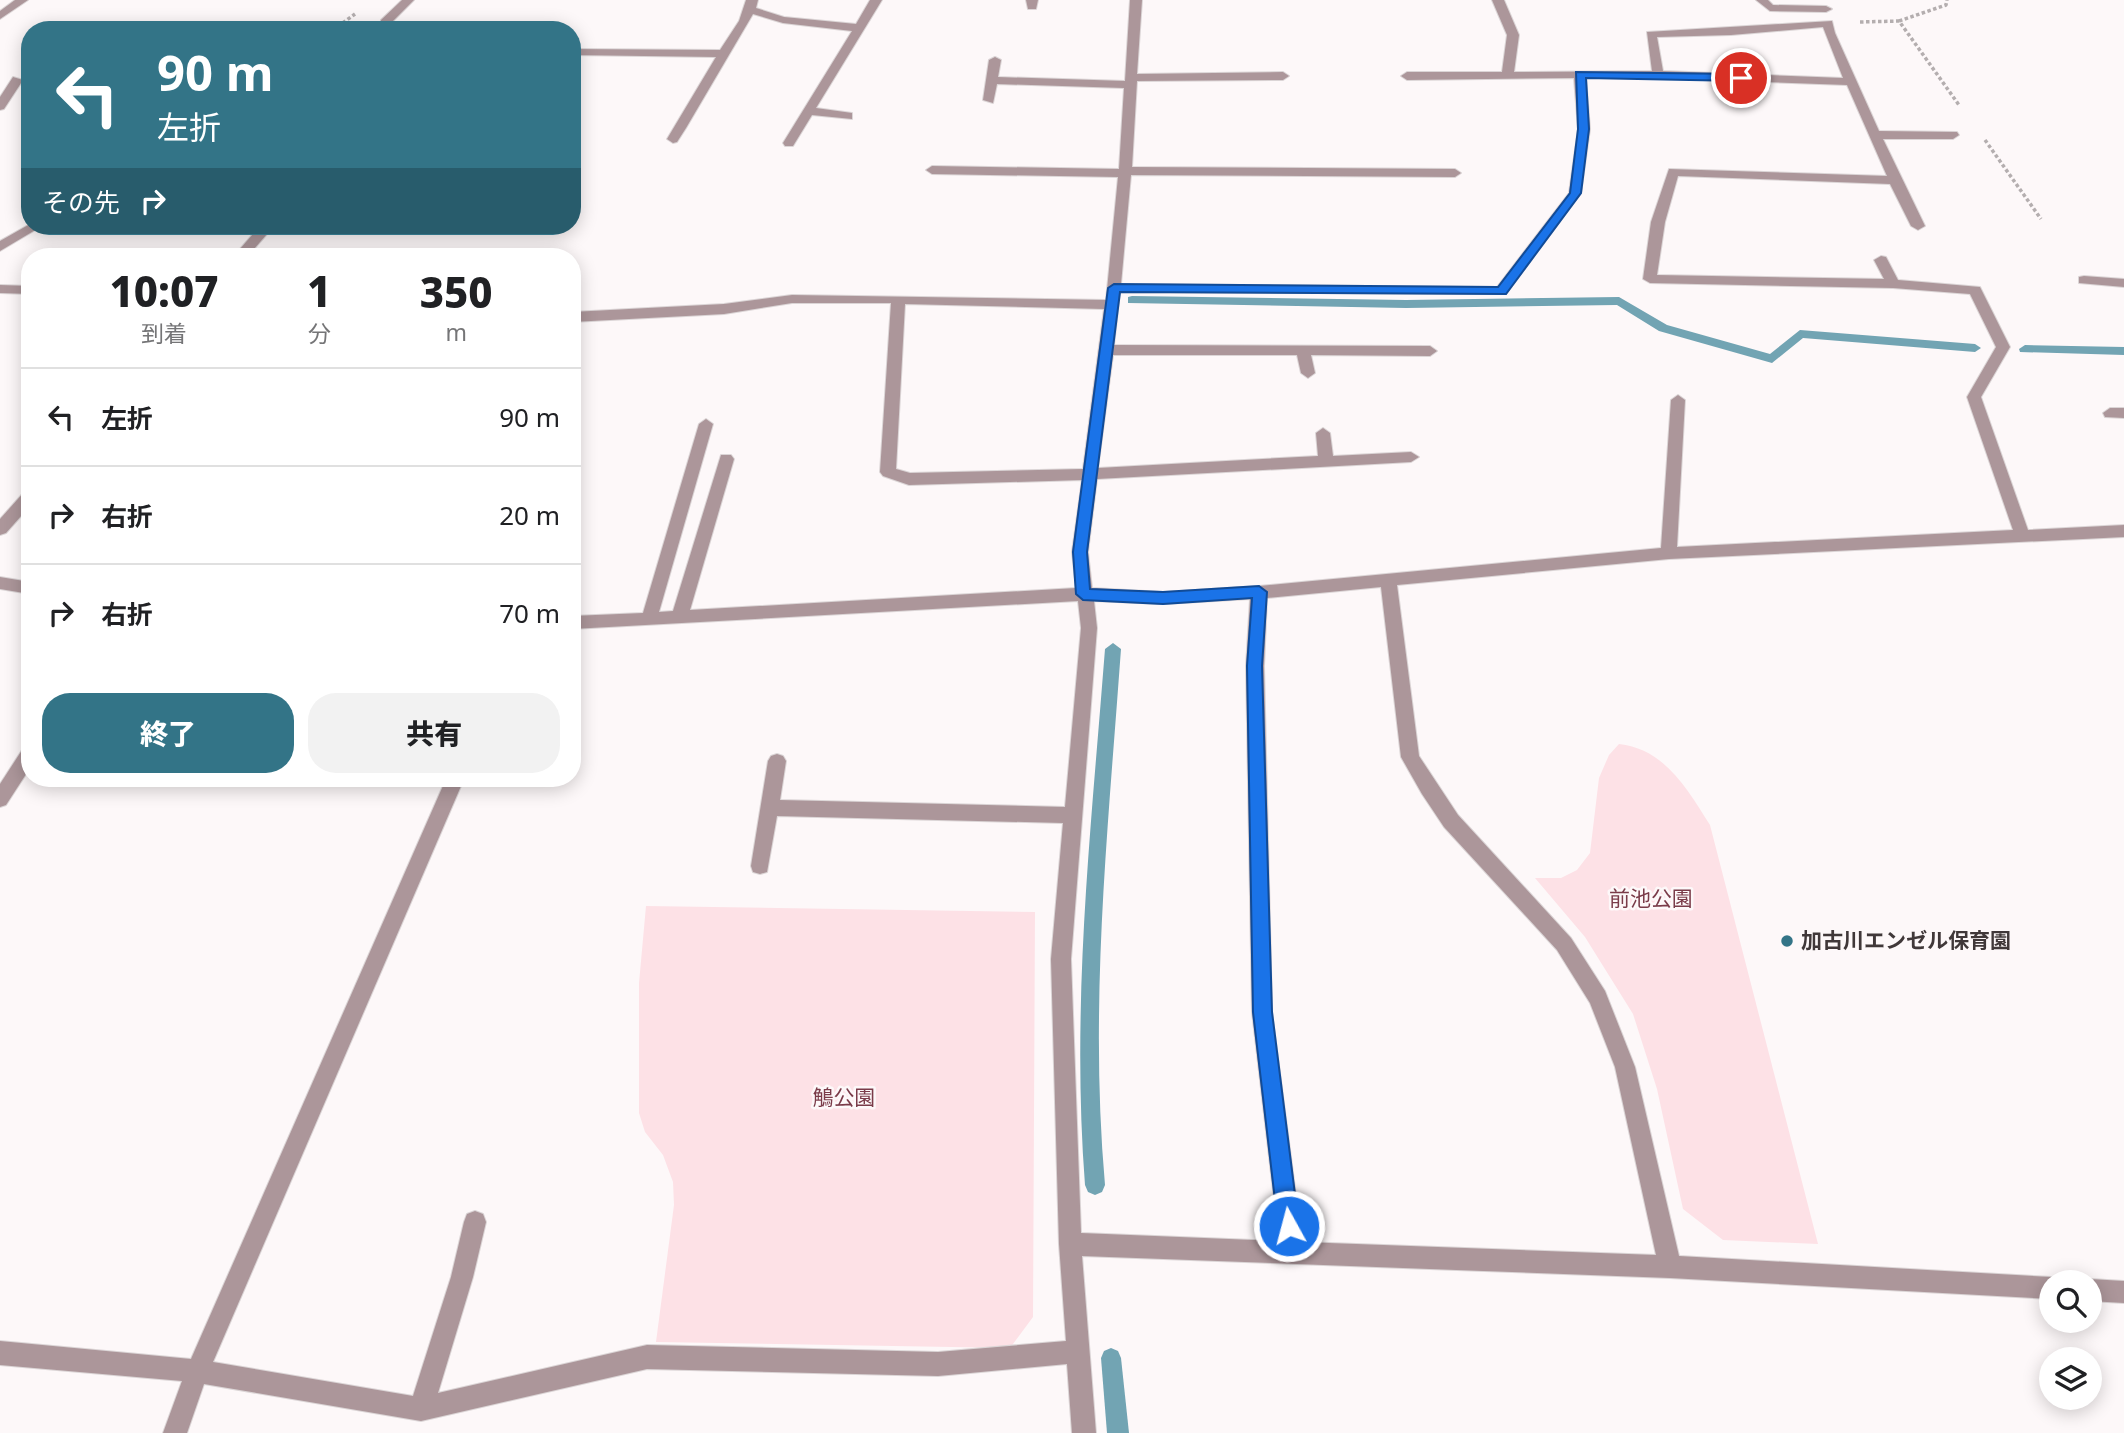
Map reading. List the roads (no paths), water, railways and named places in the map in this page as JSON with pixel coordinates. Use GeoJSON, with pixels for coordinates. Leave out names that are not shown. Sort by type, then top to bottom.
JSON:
{"type":"FeatureCollection","features":[{"type":"Feature","properties":{"kind":"street"},"geometry":{"type":"LineString","coordinates":[[0,16],[22,0]]}},
{"type":"Feature","properties":{"kind":"street"},"geometry":{"type":"LineString","coordinates":[[389,21],[408,0]]}},
{"type":"Feature","properties":{"kind":"street"},"geometry":{"type":"LineString","coordinates":[[789,144],[876,0]]}},
{"type":"Feature","properties":{"kind":"street"},"geometry":{"type":"LineString","coordinates":[[1084,1433],[1070,1244],[1061,959],[1090,628],[1083,594],[1080,552],[1114,288],[1125,172],[1136,0]]}},
{"type":"Feature","properties":{"kind":"street"},"geometry":{"type":"LineString","coordinates":[[1499,0],[1513,35],[1508,73]]}},
{"type":"Feature","properties":{"kind":"street"},"geometry":{"type":"LineString","coordinates":[[1762,0],[1770,8],[1827,16]]}},
{"type":"Feature","properties":{"kind":"street"},"geometry":{"type":"LineString","coordinates":[[673,139],[717,70],[751,5],[783,20],[859,28]]}},
{"type":"Feature","properties":{"kind":"street"},"geometry":{"type":"LineString","coordinates":[[1658,74],[1651,34],[1731,32],[1827,16]]}},
{"type":"Feature","properties":{"kind":"street"},"geometry":{"type":"LineString","coordinates":[[1827,16],[1829,33],[1918,226]]}},
{"type":"Feature","properties":{"kind":"street"},"geometry":{"type":"LineString","coordinates":[[581,52],[723,54]]}},
{"type":"Feature","properties":{"kind":"street"},"geometry":{"type":"LineString","coordinates":[[989,100],[995,60]]}},
{"type":"Feature","properties":{"kind":"street"},"geometry":{"type":"LineString","coordinates":[[1407,76],[1508,73],[1658,74],[1851,82]]}},
{"type":"Feature","properties":{"kind":"street"},"geometry":{"type":"LineString","coordinates":[[1114,288],[1501,291],[1576,193],[1584,129],[1580,75]]}},
{"type":"Feature","properties":{"kind":"street"},"geometry":{"type":"LineString","coordinates":[[992,80],[1130,81],[1283,76]]}},
{"type":"Feature","properties":{"kind":"street"},"geometry":{"type":"LineString","coordinates":[[0,82],[21,80]]}},
{"type":"Feature","properties":{"kind":"street"},"geometry":{"type":"LineString","coordinates":[[0,106],[21,82]]}},
{"type":"Feature","properties":{"kind":"street"},"geometry":{"type":"LineString","coordinates":[[809,111],[848,116]]}},
{"type":"Feature","properties":{"kind":"street"},"geometry":{"type":"LineString","coordinates":[[1876,135],[1952,135]]}},
{"type":"Feature","properties":{"kind":"street"},"geometry":{"type":"LineString","coordinates":[[932,170],[1455,173]]}},
{"type":"Feature","properties":{"kind":"street"},"geometry":{"type":"LineString","coordinates":[[1895,180],[1673,172],[1658,222],[1650,279],[1893,284],[1975,290],[2003,347],[1974,397],[2022,535]]}},
{"type":"Feature","properties":{"kind":"street"},"geometry":{"type":"LineString","coordinates":[[0,247],[21,235]]}},
{"type":"Feature","properties":{"kind":"street"},"geometry":{"type":"LineString","coordinates":[[1881,260],[1893,284]]}},
{"type":"Feature","properties":{"kind":"street"},"geometry":{"type":"LineString","coordinates":[[2084,280],[2124,283]]}},
{"type":"Feature","properties":{"kind":"street"},"geometry":{"type":"LineString","coordinates":[[0,289],[21,290]]}},
{"type":"Feature","properties":{"kind":"street"},"geometry":{"type":"LineString","coordinates":[[581,317],[723,309],[793,299],[1111,305]]}},
{"type":"Feature","properties":{"kind":"street"},"geometry":{"type":"LineString","coordinates":[[898,299],[888,472],[909,478],[1088,474],[1411,457]]}},
{"type":"Feature","properties":{"kind":"street"},"geometry":{"type":"LineString","coordinates":[[1107,350],[1430,351]]}},
{"type":"Feature","properties":{"kind":"street"},"geometry":{"type":"LineString","coordinates":[[1303,350],[1308,373]]}},
{"type":"Feature","properties":{"kind":"street"},"geometry":{"type":"LineString","coordinates":[[1669,554],[1678,400]]}},
{"type":"Feature","properties":{"kind":"street"},"geometry":{"type":"LineString","coordinates":[[649,618],[706,424]]}},
{"type":"Feature","properties":{"kind":"street"},"geometry":{"type":"LineString","coordinates":[[1323,433],[1326,462]]}},
{"type":"Feature","properties":{"kind":"street"},"geometry":{"type":"LineString","coordinates":[[680,615],[726,459]]}},
{"type":"Feature","properties":{"kind":"street"},"geometry":{"type":"LineString","coordinates":[[0,529],[21,505]]}},
{"type":"Feature","properties":{"kind":"street"},"geometry":{"type":"LineString","coordinates":[[581,622],[1083,594],[1163,598],[1259,592],[1669,554],[2124,531]]}},
{"type":"Feature","properties":{"kind":"street"},"geometry":{"type":"LineString","coordinates":[[1388,580],[1405,692],[1410,757],[1428,789],[1451,821],[1564,944],[1598,998],[1625,1067],[1670,1267]]}},
{"type":"Feature","properties":{"kind":"street"},"geometry":{"type":"LineString","coordinates":[[0,583],[21,586]]}},
{"type":"Feature","properties":{"kind":"street"},"geometry":{"type":"LineString","coordinates":[[1259,592],[1255,666],[1262,1012],[1292,1253]]}},
{"type":"Feature","properties":{"kind":"street"},"geometry":{"type":"LineString","coordinates":[[760,866],[777,761]]}},
{"type":"Feature","properties":{"kind":"street"},"geometry":{"type":"LineString","coordinates":[[0,799],[21,766]]}},
{"type":"Feature","properties":{"kind":"street"},"geometry":{"type":"LineString","coordinates":[[175,1433],[197,1371],[452,787]]}},
{"type":"Feature","properties":{"kind":"street"},"geometry":{"type":"LineString","coordinates":[[770,808],[1075,815]]}},
{"type":"Feature","properties":{"kind":"street"},"geometry":{"type":"LineString","coordinates":[[421,1409],[462,1277],[475,1222]]}},
{"type":"Feature","properties":{"kind":"street"},"geometry":{"type":"LineString","coordinates":[[1070,1244],[1670,1267],[2039,1287]]}},
{"type":"Feature","properties":{"kind":"street"},"geometry":{"type":"LineString","coordinates":[[2102,1291],[2124,1292]]}},
{"type":"Feature","properties":{"kind":"street"},"geometry":{"type":"LineString","coordinates":[[0,1353],[197,1371],[421,1409],[647,1357],[938,1364],[1078,1351]]}},
{"type":"Feature","properties":{"kind":"waterway"},"geometry":{"type":"LineString","coordinates":[[1132,300],[1406,304],[1619,301],[1663,328],[1772,359],[1800,334],[1975,348]]}},
{"type":"Feature","properties":{"kind":"waterway"},"geometry":{"type":"LineString","coordinates":[[2025,349],[2124,351]]}},
{"type":"Feature","properties":{"kind":"waterway"},"geometry":{"type":"LineString","coordinates":[[1095,1185],[1090,1118],[1089,984],[1113,649]]}},
{"type":"Feature","properties":{"kind":"waterway"},"geometry":{"type":"LineString","coordinates":[[1111,1358],[1118,1433]]}},
{"type":"Feature","properties":{"kind":"place","name":"加古川エンゼル保育園"},"geometry":{"type":"Point","coordinates":[1787,941]}},
{"type":"Feature","properties":{"kind":"park label","name":"前池公園"},"geometry":{"type":"Point","coordinates":[1651,899]}},
{"type":"Feature","properties":{"kind":"park label","name":"鵤公園"},"geometry":{"type":"Point","coordinates":[844,1098]}}]}
